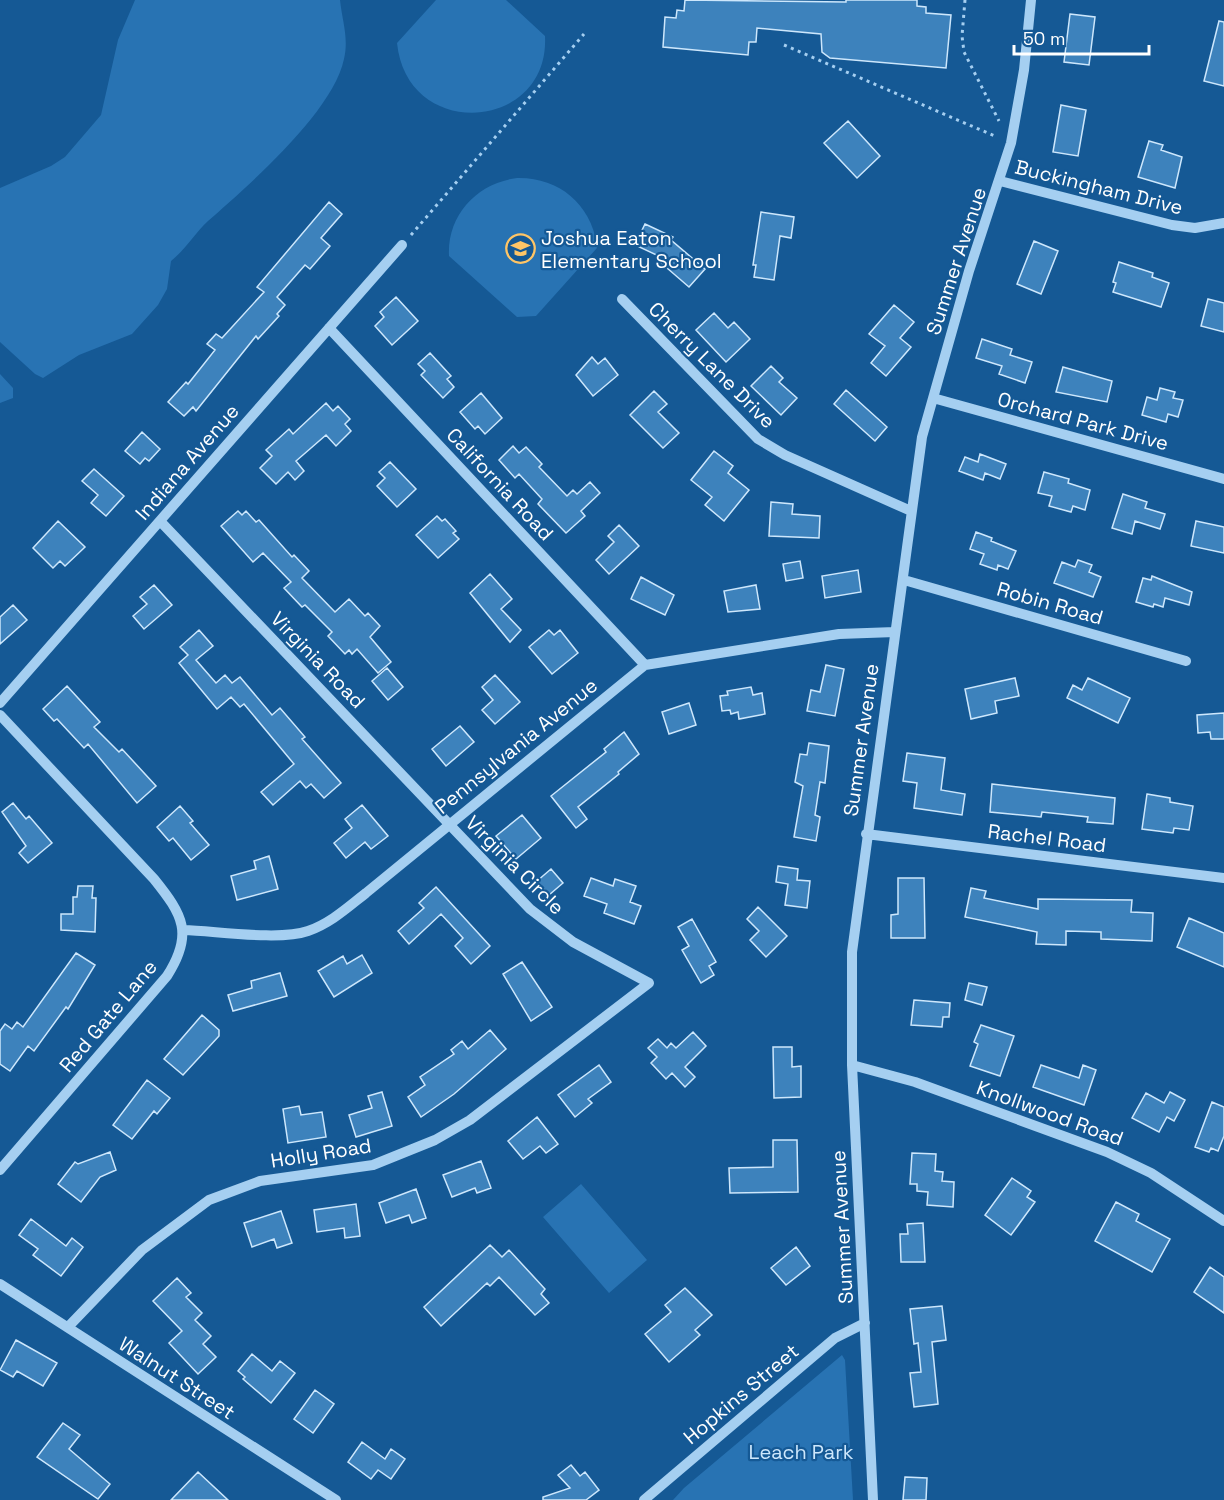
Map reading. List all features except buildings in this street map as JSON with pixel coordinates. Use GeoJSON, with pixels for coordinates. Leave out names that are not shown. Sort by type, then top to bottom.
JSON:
{"type":"FeatureCollection","features":[{"type":"Feature","properties":{"kind":"street","name":"Summer Avenue"},"geometry":{"type":"LineString","coordinates":[[873,1500],[852,1065],[852,952],[866,834],[904,580],[922,436],[969,271],[1011,143],[1024,70],[1031,0]]}},
{"type":"Feature","properties":{"kind":"street","name":"Buckingham Drive"},"geometry":{"type":"LineString","coordinates":[[1000,181],[1178,226],[1195,228],[1224,223]]}},
{"type":"Feature","properties":{"kind":"street","name":"Indiana Avenue"},"geometry":{"type":"LineString","coordinates":[[0,703],[402,245]]}},
{"type":"Feature","properties":{"kind":"street","name":"Cherry Lane Drive"},"geometry":{"type":"LineString","coordinates":[[621,298],[758,440],[785,455],[911,511]]}},
{"type":"Feature","properties":{"kind":"street","name":"California Road"},"geometry":{"type":"LineString","coordinates":[[329,328],[645,665]]}},
{"type":"Feature","properties":{"kind":"street","name":"Orchard Park Drive"},"geometry":{"type":"LineString","coordinates":[[933,398],[1224,478]]}},
{"type":"Feature","properties":{"kind":"street","name":"Virginia Road"},"geometry":{"type":"LineString","coordinates":[[160,521],[450,824]]}},
{"type":"Feature","properties":{"kind":"street","name":"Robin Road"},"geometry":{"type":"LineString","coordinates":[[904,580],[1185,661]]}},
{"type":"Feature","properties":{"kind":"street"},"geometry":{"type":"LineString","coordinates":[[645,665],[839,634],[895,632]]}},
{"type":"Feature","properties":{"kind":"street","name":"Pennsylvania Avenue"},"geometry":{"type":"LineString","coordinates":[[184,930],[279,934],[309,930],[340,914],[645,665]]}},
{"type":"Feature","properties":{"kind":"street"},"geometry":{"type":"LineString","coordinates":[[0,715],[154,879],[173,903],[184,930]]}},
{"type":"Feature","properties":{"kind":"street","name":"Virginia Circle"},"geometry":{"type":"LineString","coordinates":[[450,824],[543,922],[573,942],[649,983]]}},
{"type":"Feature","properties":{"kind":"street","name":"Rachel Road"},"geometry":{"type":"LineString","coordinates":[[866,834],[1224,878]]}},
{"type":"Feature","properties":{"kind":"street","name":"Red Gate Lane"},"geometry":{"type":"LineString","coordinates":[[0,1170],[167,976],[181,951],[184,930]]}},
{"type":"Feature","properties":{"kind":"street","name":"Holly Road"},"geometry":{"type":"LineString","coordinates":[[68,1327],[142,1250],[209,1200],[260,1181],[373,1165],[435,1140],[470,1120],[649,983]]}},
{"type":"Feature","properties":{"kind":"street","name":"Knollwood Road"},"geometry":{"type":"LineString","coordinates":[[852,1065],[915,1082],[1107,1152],[1151,1173],[1224,1221]]}},
{"type":"Feature","properties":{"kind":"street","name":"Walnut Street"},"geometry":{"type":"LineString","coordinates":[[0,1284],[195,1412],[336,1500]]}},
{"type":"Feature","properties":{"kind":"street","name":"Hopkins Street"},"geometry":{"type":"LineString","coordinates":[[644,1500],[835,1338],[865,1323]]}},
{"type":"Feature","properties":{"kind":"path"},"geometry":{"type":"LineString","coordinates":[[965,0],[961,43],[1011,143]]}},
{"type":"Feature","properties":{"kind":"path"},"geometry":{"type":"LineString","coordinates":[[402,245],[584,34]]}},
{"type":"Feature","properties":{"kind":"path"},"geometry":{"type":"LineString","coordinates":[[784,45],[1011,143]]}},
{"type":"Feature","properties":{"kind":"green space"},"geometry":{"type":"Polygon","coordinates":[[[135,0],[340,0],[345,36],[344,59],[337,80],[307,124],[266,168],[203,226],[171,261],[167,289],[158,305],[132,334],[79,355],[43,378],[35,374],[0,342],[0,188],[51,166],[65,157],[101,115],[118,40],[135,0]]]}},
{"type":"Feature","properties":{"kind":"green space"},"geometry":{"type":"Polygon","coordinates":[[[436,0],[506,0],[545,36],[540,68],[525,92],[503,107],[477,113],[450,110],[425,97],[406,75],[397,43],[436,0]]]}},
{"type":"Feature","properties":{"kind":"green space"},"geometry":{"type":"Polygon","coordinates":[[[517,178],[546,182],[570,195],[587,216],[597,244],[597,248],[536,316],[517,317],[449,256],[453,227],[467,204],[489,187],[517,178]]]}},
{"type":"Feature","properties":{"kind":"green space"},"geometry":{"type":"Polygon","coordinates":[[[0,374],[13,388],[13,398],[0,403],[0,374]]]}},
{"type":"Feature","properties":{"kind":"green space"},"geometry":{"type":"Polygon","coordinates":[[[581,1184],[647,1260],[609,1293],[543,1217],[581,1184]]]}},
{"type":"Feature","properties":{"kind":"green space","name":"Leach Park"},"geometry":{"type":"Polygon","coordinates":[[[842,1355],[845,1360],[853,1500],[673,1500],[684,1488],[842,1355]]]}},
{"type":"Feature","properties":{"kind":"place","name":"Joshua Eaton Elementary School"},"geometry":{"type":"Point","coordinates":[520,249]}}]}
